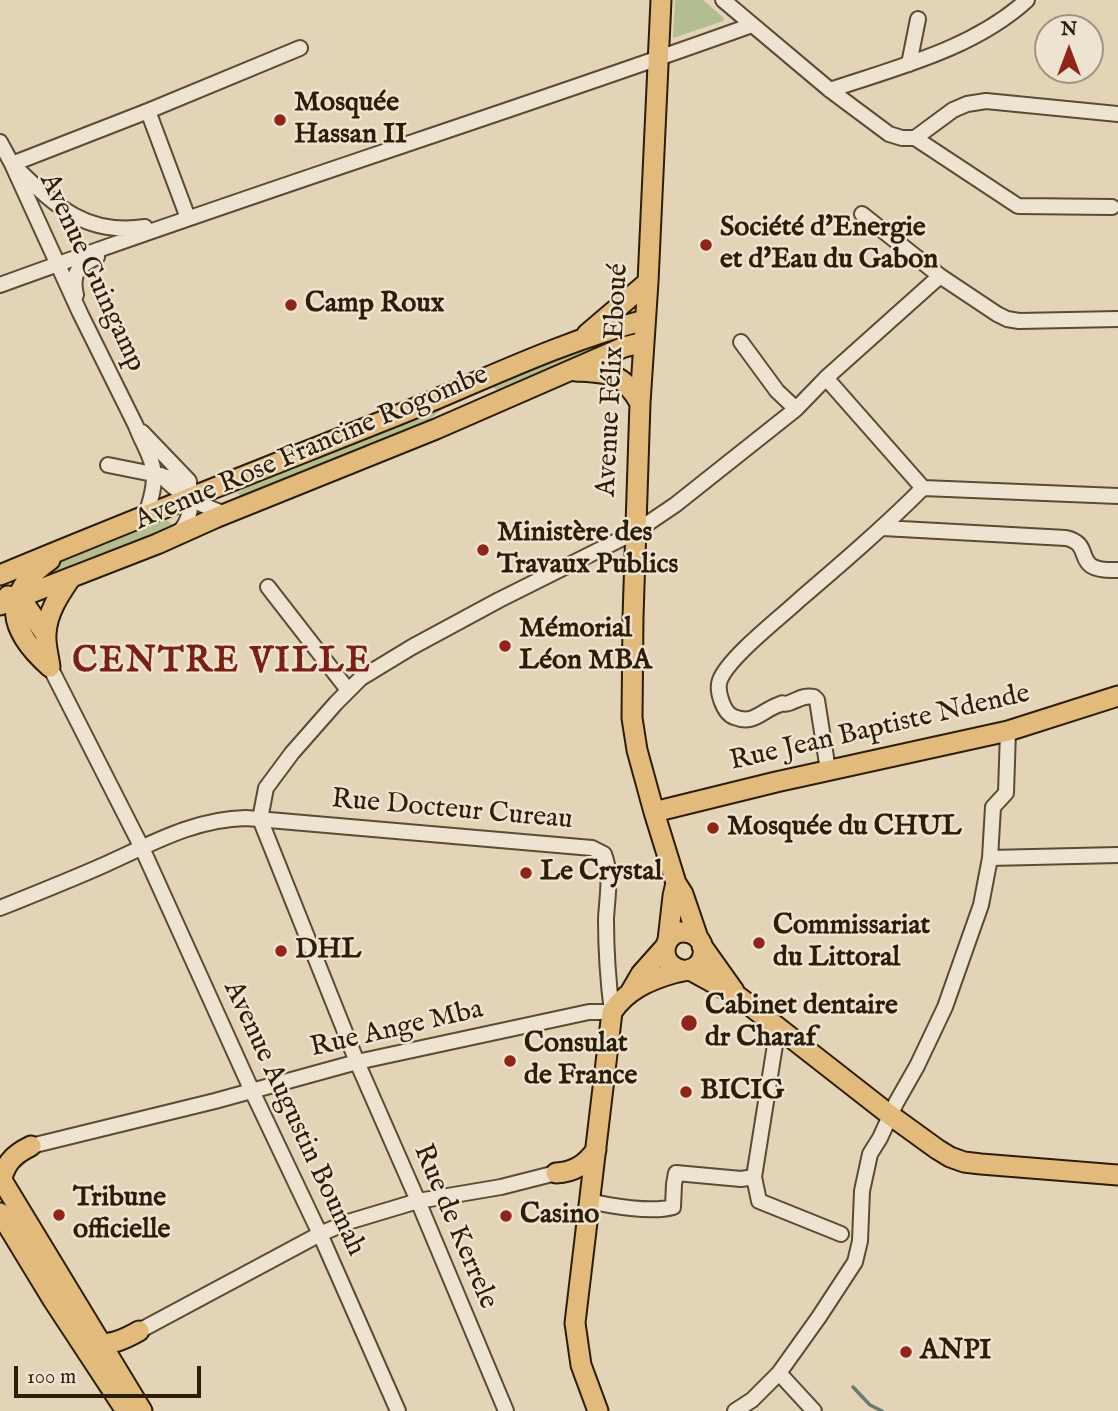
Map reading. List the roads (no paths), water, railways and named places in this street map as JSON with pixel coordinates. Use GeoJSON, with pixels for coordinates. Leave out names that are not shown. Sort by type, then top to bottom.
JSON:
{"type":"FeatureCollection","features":[{"type":"Feature","properties":{"kind":"main road","name":"Avenue Félix Eboué"},"geometry":{"type":"LineString","coordinates":[[661,0],[640,403],[632,718],[637,750],[676,883],[683,894],[700,942],[739,997]]}},
{"type":"Feature","properties":{"kind":"main road"},"geometry":{"type":"LineString","coordinates":[[581,340],[648,282]]}},
{"type":"Feature","properties":{"kind":"main road","name":"Avenue Rose Francine Rogombe"},"geometry":{"type":"LineString","coordinates":[[0,575],[146,515],[189,489],[227,484],[581,340],[645,320]]}},
{"type":"Feature","properties":{"kind":"main road","name":"Avenue Rose Francine Rogombe"},"geometry":{"type":"LineString","coordinates":[[5,599],[70,579],[172,538],[624,347],[644,342]]}},
{"type":"Feature","properties":{"kind":"main road"},"geometry":{"type":"LineString","coordinates":[[572,370],[605,373],[622,380],[631,388],[640,403]]}},
{"type":"Feature","properties":{"kind":"main road"},"geometry":{"type":"LineString","coordinates":[[450,393],[463,417]]}},
{"type":"Feature","properties":{"kind":"main road"},"geometry":{"type":"LineString","coordinates":[[5,599],[52,559],[114,532],[119,526]]}},
{"type":"Feature","properties":{"kind":"main road"},"geometry":{"type":"LineString","coordinates":[[50,667],[46,635],[49,617],[70,579]]}},
{"type":"Feature","properties":{"kind":"main road"},"geometry":{"type":"LineString","coordinates":[[5,599],[26,606],[46,635]]}},
{"type":"Feature","properties":{"kind":"main road"},"geometry":{"type":"LineString","coordinates":[[5,599],[14,610],[21,636]]}},
{"type":"Feature","properties":{"kind":"main road"},"geometry":{"type":"LineString","coordinates":[[0,626],[21,636],[50,667]]}},
{"type":"Feature","properties":{"kind":"main road","name":"Rue Jean Baptiste Ndende"},"geometry":{"type":"LineString","coordinates":[[654,812],[828,770],[1008,731],[1118,696]]}},
{"type":"Feature","properties":{"kind":"main road"},"geometry":{"type":"LineString","coordinates":[[676,883],[666,960],[675,969],[686,970],[739,997],[937,1149],[964,1162],[1118,1175]]}},
{"type":"Feature","properties":{"kind":"main road"},"geometry":{"type":"LineString","coordinates":[[598,1411],[581,1365],[575,1323],[612,1012],[646,967],[677,933],[688,932],[700,942],[703,952],[700,962],[630,991]]}},
{"type":"Feature","properties":{"kind":"main road"},"geometry":{"type":"LineString","coordinates":[[0,1147],[31,1146]]}},
{"type":"Feature","properties":{"kind":"main road"},"geometry":{"type":"LineString","coordinates":[[19,1245],[17,1223],[2,1198],[0,1183],[12,1157],[31,1146]]}},
{"type":"Feature","properties":{"kind":"main road"},"geometry":{"type":"LineString","coordinates":[[556,1173],[578,1168],[586,1163],[596,1150]]}},
{"type":"Feature","properties":{"kind":"main road"},"geometry":{"type":"LineString","coordinates":[[556,1173],[568,1176],[582,1185],[589,1201]]}},
{"type":"Feature","properties":{"kind":"main road"},"geometry":{"type":"LineString","coordinates":[[0,1183],[142,1411]]}},
{"type":"Feature","properties":{"kind":"main road"},"geometry":{"type":"LineString","coordinates":[[0,1213],[126,1411]]}},
{"type":"Feature","properties":{"kind":"main road"},"geometry":{"type":"LineString","coordinates":[[19,1245],[39,1258],[88,1339],[102,1344],[139,1331]]}},
{"type":"Feature","properties":{"kind":"main road"},"geometry":{"type":"LineString","coordinates":[[120,1374],[124,1351],[139,1331]]}},
{"type":"Feature","properties":{"kind":"street"},"geometry":{"type":"LineString","coordinates":[[723,0],[830,90],[889,134],[915,138],[1018,206],[1112,207]]}},
{"type":"Feature","properties":{"kind":"street"},"geometry":{"type":"LineString","coordinates":[[830,90],[956,46],[990,28],[1027,0]]}},
{"type":"Feature","properties":{"kind":"street"},"geometry":{"type":"LineString","coordinates":[[909,64],[918,19]]}},
{"type":"Feature","properties":{"kind":"street"},"geometry":{"type":"LineString","coordinates":[[0,284],[752,25]]}},
{"type":"Feature","properties":{"kind":"street"},"geometry":{"type":"LineString","coordinates":[[172,224],[132,229],[90,223],[57,205],[12,164],[300,48]]}},
{"type":"Feature","properties":{"kind":"street"},"geometry":{"type":"LineString","coordinates":[[915,138],[953,110],[967,104],[986,101],[1118,114]]}},
{"type":"Feature","properties":{"kind":"street"},"geometry":{"type":"LineString","coordinates":[[148,111],[188,218]]}},
{"type":"Feature","properties":{"kind":"street","name":"Avenue Guingamp"},"geometry":{"type":"LineString","coordinates":[[0,142],[136,426]]}},
{"type":"Feature","properties":{"kind":"street"},"geometry":{"type":"LineString","coordinates":[[862,214],[940,276],[1007,319],[1118,319]]}},
{"type":"Feature","properties":{"kind":"street"},"geometry":{"type":"LineString","coordinates":[[80,313],[73,282],[85,263],[152,236],[172,224]]}},
{"type":"Feature","properties":{"kind":"street"},"geometry":{"type":"LineString","coordinates":[[260,819],[266,788],[292,753],[361,678],[511,593],[635,532],[675,505],[796,409],[826,378],[940,276]]}},
{"type":"Feature","properties":{"kind":"street"},"geometry":{"type":"LineString","coordinates":[[741,342],[777,391],[796,409]]}},
{"type":"Feature","properties":{"kind":"street"},"geometry":{"type":"LineString","coordinates":[[826,378],[923,488],[1118,496]]}},
{"type":"Feature","properties":{"kind":"street"},"geometry":{"type":"LineString","coordinates":[[136,426],[158,476],[175,490],[189,489]]}},
{"type":"Feature","properties":{"kind":"street"},"geometry":{"type":"LineString","coordinates":[[136,426],[208,508],[226,514]]}},
{"type":"Feature","properties":{"kind":"street"},"geometry":{"type":"LineString","coordinates":[[108,465],[158,476]]}},
{"type":"Feature","properties":{"kind":"street"},"geometry":{"type":"LineString","coordinates":[[146,515],[158,476]]}},
{"type":"Feature","properties":{"kind":"street"},"geometry":{"type":"LineString","coordinates":[[828,770],[817,700],[814,697],[801,697],[779,704],[754,719],[734,718],[719,695],[720,679],[757,637],[883,528],[923,488]]}},
{"type":"Feature","properties":{"kind":"street"},"geometry":{"type":"LineString","coordinates":[[172,538],[188,519],[189,489]]}},
{"type":"Feature","properties":{"kind":"street"},"geometry":{"type":"LineString","coordinates":[[883,528],[1066,538],[1075,540],[1082,548],[1087,564],[1092,568],[1118,570]]}},
{"type":"Feature","properties":{"kind":"street"},"geometry":{"type":"LineString","coordinates":[[268,587],[348,690]]}},
{"type":"Feature","properties":{"kind":"street","name":"Avenue Augustin Boumah"},"geometry":{"type":"LineString","coordinates":[[50,667],[142,848],[320,1234],[398,1411]]}},
{"type":"Feature","properties":{"kind":"street"},"geometry":{"type":"LineString","coordinates":[[735,1411],[752,1400],[779,1373],[855,1262],[860,1241],[862,1191],[870,1154],[927,1048],[945,1007],[981,905],[990,858],[993,807],[1006,793],[1008,731]]}},
{"type":"Feature","properties":{"kind":"street","name":"Rue Docteur Cureau"},"geometry":{"type":"LineString","coordinates":[[0,908],[165,836],[202,823],[228,818],[592,848],[604,854],[608,865],[606,919],[608,984],[612,1012]]}},
{"type":"Feature","properties":{"kind":"street","name":"Rue de Kerrele"},"geometry":{"type":"LineString","coordinates":[[260,819],[357,1062],[506,1411]]}},
{"type":"Feature","properties":{"kind":"street"},"geometry":{"type":"LineString","coordinates":[[990,858],[1118,855]]}},
{"type":"Feature","properties":{"kind":"street","name":"Rue Ange Mba"},"geometry":{"type":"LineString","coordinates":[[31,1146],[357,1062],[589,1012],[612,1012]]}},
{"type":"Feature","properties":{"kind":"street"},"geometry":{"type":"LineString","coordinates":[[778,1026],[754,1177],[759,1201],[841,1234]]}},
{"type":"Feature","properties":{"kind":"street"},"geometry":{"type":"LineString","coordinates":[[139,1331],[320,1234],[348,1222],[418,1202],[501,1187],[556,1173]]}},
{"type":"Feature","properties":{"kind":"street"},"geometry":{"type":"LineString","coordinates":[[589,1201],[612,1206],[664,1210],[673,1207],[676,1174],[741,1179],[754,1177]]}},
{"type":"Feature","properties":{"kind":"street"},"geometry":{"type":"LineString","coordinates":[[779,1373],[814,1411]]}},
{"type":"Feature","properties":{"kind":"waterway"},"geometry":{"type":"LineString","coordinates":[[853,1387],[870,1405],[882,1411]]}},
{"type":"Feature","properties":{"kind":"place","name":"Mosquée Hassan II"},"geometry":{"type":"Point","coordinates":[280,120]}},
{"type":"Feature","properties":{"kind":"place","name":"Société d'Energie et d'Eau du Gabon"},"geometry":{"type":"Point","coordinates":[706,245]}},
{"type":"Feature","properties":{"kind":"place","name":"Camp Roux"},"geometry":{"type":"Point","coordinates":[291,305]}},
{"type":"Feature","properties":{"kind":"place","name":"Ministère des Travaux Publics"},"geometry":{"type":"Point","coordinates":[483,550]}},
{"type":"Feature","properties":{"kind":"place","name":"Mémorial Léon MBA"},"geometry":{"type":"Point","coordinates":[505,646]}},
{"type":"Feature","properties":{"kind":"place","name":"Mosquée du CHUL"},"geometry":{"type":"Point","coordinates":[713,828]}},
{"type":"Feature","properties":{"kind":"place","name":"Le Crystal"},"geometry":{"type":"Point","coordinates":[526,873]}},
{"type":"Feature","properties":{"kind":"place","name":"Commissariat du Littoral"},"geometry":{"type":"Point","coordinates":[759,943]}},
{"type":"Feature","properties":{"kind":"place","name":"DHL"},"geometry":{"type":"Point","coordinates":[281,951]}},
{"type":"Feature","properties":{"kind":"place","name":"Cabinet dentaire dr Charaf"},"geometry":{"type":"Point","coordinates":[689,1023]}},
{"type":"Feature","properties":{"kind":"place","name":"Consulat de France"},"geometry":{"type":"Point","coordinates":[510,1061]}},
{"type":"Feature","properties":{"kind":"place","name":"BICIG"},"geometry":{"type":"Point","coordinates":[686,1092]}},
{"type":"Feature","properties":{"kind":"place","name":"Tribune officielle"},"geometry":{"type":"Point","coordinates":[59,1215]}},
{"type":"Feature","properties":{"kind":"place","name":"Casino"},"geometry":{"type":"Point","coordinates":[506,1216]}},
{"type":"Feature","properties":{"kind":"place","name":"ANPI"},"geometry":{"type":"Point","coordinates":[906,1352]}},
{"type":"Feature","properties":{"kind":"district","name":"CENTRE VILLE"},"geometry":{"type":"Point","coordinates":[222,664]}}]}
